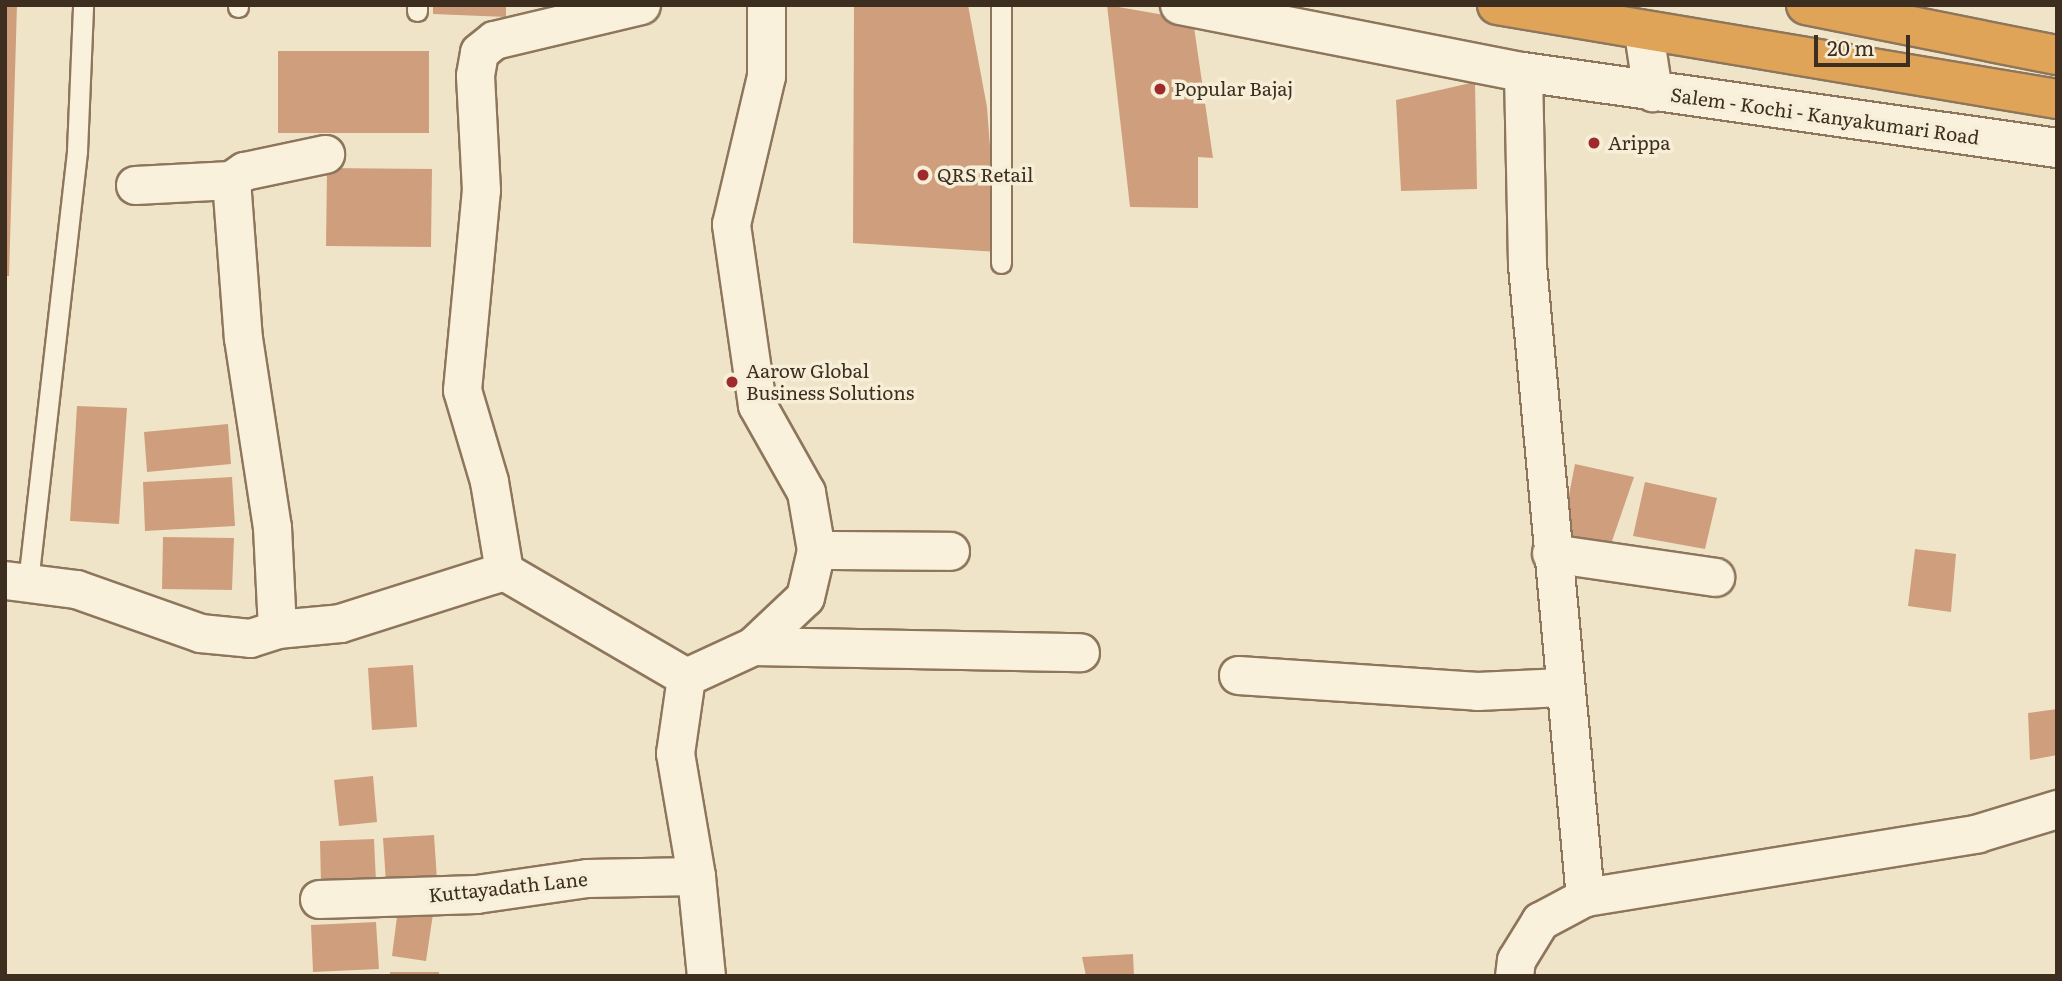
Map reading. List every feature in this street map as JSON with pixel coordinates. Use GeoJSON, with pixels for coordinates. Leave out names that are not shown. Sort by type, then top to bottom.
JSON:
{"type":"FeatureCollection","features":[{"type":"Feature","properties":{"kind":"highway"},"geometry":{"type":"LineString","coordinates":[[1497,5],[1644,33],[2057,99]]}},
{"type":"Feature","properties":{"kind":"highway"},"geometry":{"type":"LineString","coordinates":[[1806,5],[2057,55]]}},
{"type":"Feature","properties":{"kind":"street"},"geometry":{"type":"LineString","coordinates":[[504,571],[489,481],[462,390],[481,190],[475,75],[479,52],[494,40],[641,5]]}},
{"type":"Feature","properties":{"kind":"street"},"geometry":{"type":"LineString","coordinates":[[686,677],[753,646],[806,597],[816,550],[806,492],[757,405],[730,223],[765,76],[766,5]]}},
{"type":"Feature","properties":{"kind":"street"},"geometry":{"type":"LineString","coordinates":[[1180,5],[1523,72],[1653,92]]}},
{"type":"Feature","properties":{"kind":"street","name":"Salem - Kochi - Kanyakumari Road"},"geometry":{"type":"LineString","coordinates":[[1644,33],[1653,92],[2057,148]]}},
{"type":"Feature","properties":{"kind":"street"},"geometry":{"type":"LineString","coordinates":[[1523,72],[1527,265],[1562,687],[1585,897]]}},
{"type":"Feature","properties":{"kind":"street"},"geometry":{"type":"LineString","coordinates":[[135,185],[231,180],[244,171],[326,153]]}},
{"type":"Feature","properties":{"kind":"street"},"geometry":{"type":"LineString","coordinates":[[231,180],[243,338],[272,527],[277,629]]}},
{"type":"Feature","properties":{"kind":"street"},"geometry":{"type":"LineString","coordinates":[[816,550],[950,551]]}},
{"type":"Feature","properties":{"kind":"street"},"geometry":{"type":"LineString","coordinates":[[1551,553],[1715,577]]}},
{"type":"Feature","properties":{"kind":"street"},"geometry":{"type":"LineString","coordinates":[[16,581],[76,589],[200,633],[250,638],[277,629],[340,623],[504,571],[686,677]]}},
{"type":"Feature","properties":{"kind":"street"},"geometry":{"type":"LineString","coordinates":[[753,646],[1080,652]]}},
{"type":"Feature","properties":{"kind":"street"},"geometry":{"type":"LineString","coordinates":[[1238,675],[1477,691],[1562,687]]}},
{"type":"Feature","properties":{"kind":"street"},"geometry":{"type":"LineString","coordinates":[[686,677],[675,753],[696,876],[706,976]]}},
{"type":"Feature","properties":{"kind":"street"},"geometry":{"type":"LineString","coordinates":[[1514,976],[1516,960],[1540,920],[1585,897],[1978,833],[2057,809]]}},
{"type":"Feature","properties":{"kind":"street","name":"Kuttayadath Lane"},"geometry":{"type":"LineString","coordinates":[[319,899],[476,894],[587,878],[696,876]]}},
{"type":"Feature","properties":{"kind":"lane"},"geometry":{"type":"LineString","coordinates":[[16,581],[77,151],[83,5]]}},
{"type":"Feature","properties":{"kind":"lane"},"geometry":{"type":"LineString","coordinates":[[1001,5],[1001,263]]}},
{"type":"Feature","properties":{"kind":"building"},"geometry":{"type":"Polygon","coordinates":[[[5,5],[17,5],[9,276],[5,276],[5,5]]]}},
{"type":"Feature","properties":{"kind":"building"},"geometry":{"type":"Polygon","coordinates":[[[433,5],[506,5],[506,17],[433,14],[433,5]]]}},
{"type":"Feature","properties":{"kind":"building","name":"QRS Retail"},"geometry":{"type":"Polygon","coordinates":[[[854,5],[968,5],[987,107],[998,252],[853,243],[854,5]]]}},
{"type":"Feature","properties":{"kind":"building","name":"Popular Bajaj"},"geometry":{"type":"Polygon","coordinates":[[[1107,5],[1193,20],[1213,158],[1198,157],[1198,208],[1130,207],[1107,5]]]}},
{"type":"Feature","properties":{"kind":"building"},"geometry":{"type":"Polygon","coordinates":[[[278,51],[429,51],[429,133],[278,133],[278,51]]]}},
{"type":"Feature","properties":{"kind":"building"},"geometry":{"type":"Polygon","coordinates":[[[1475,82],[1477,189],[1401,191],[1396,100],[1475,82]]]}},
{"type":"Feature","properties":{"kind":"building"},"geometry":{"type":"Polygon","coordinates":[[[327,168],[432,169],[431,247],[326,246],[327,168]]]}},
{"type":"Feature","properties":{"kind":"building"},"geometry":{"type":"Polygon","coordinates":[[[77,406],[127,408],[119,524],[70,521],[77,406]]]}},
{"type":"Feature","properties":{"kind":"building"},"geometry":{"type":"Polygon","coordinates":[[[228,424],[231,464],[147,472],[144,432],[228,424]]]}},
{"type":"Feature","properties":{"kind":"building"},"geometry":{"type":"Polygon","coordinates":[[[1575,464],[1634,477],[1611,544],[1561,536],[1575,464]]]}},
{"type":"Feature","properties":{"kind":"building"},"geometry":{"type":"Polygon","coordinates":[[[232,477],[235,526],[145,531],[143,482],[232,477]]]}},
{"type":"Feature","properties":{"kind":"building"},"geometry":{"type":"Polygon","coordinates":[[[1645,482],[1717,498],[1705,549],[1633,536],[1645,482]]]}},
{"type":"Feature","properties":{"kind":"building"},"geometry":{"type":"Polygon","coordinates":[[[163,537],[234,538],[232,590],[162,589],[163,537]]]}},
{"type":"Feature","properties":{"kind":"building"},"geometry":{"type":"Polygon","coordinates":[[[1915,549],[1956,554],[1951,612],[1908,606],[1915,549]]]}},
{"type":"Feature","properties":{"kind":"building"},"geometry":{"type":"Polygon","coordinates":[[[413,665],[417,727],[372,730],[368,668],[413,665]]]}},
{"type":"Feature","properties":{"kind":"building"},"geometry":{"type":"Polygon","coordinates":[[[2057,709],[2057,755],[2030,760],[2028,713],[2057,709]]]}},
{"type":"Feature","properties":{"kind":"building"},"geometry":{"type":"Polygon","coordinates":[[[373,776],[377,822],[339,826],[334,780],[373,776]]]}},
{"type":"Feature","properties":{"kind":"building"},"geometry":{"type":"Polygon","coordinates":[[[434,835],[437,880],[386,883],[383,838],[434,835]]]}},
{"type":"Feature","properties":{"kind":"building"},"geometry":{"type":"Polygon","coordinates":[[[374,839],[376,882],[321,884],[320,841],[374,839]]]}},
{"type":"Feature","properties":{"kind":"building"},"geometry":{"type":"Polygon","coordinates":[[[398,909],[433,914],[426,961],[392,956],[398,909]]]}},
{"type":"Feature","properties":{"kind":"building"},"geometry":{"type":"Polygon","coordinates":[[[376,922],[379,969],[313,972],[311,925],[376,922]]]}},
{"type":"Feature","properties":{"kind":"building"},"geometry":{"type":"Polygon","coordinates":[[[1133,954],[1134,976],[1086,976],[1082,957],[1133,954]]]}},
{"type":"Feature","properties":{"kind":"building"},"geometry":{"type":"Polygon","coordinates":[[[390,972],[439,972],[439,976],[390,976],[390,972]]]}},
{"type":"Feature","properties":{"kind":"place","name":"Popular Bajaj"},"geometry":{"type":"Point","coordinates":[1160,89]}},
{"type":"Feature","properties":{"kind":"place","name":"Arippa"},"geometry":{"type":"Point","coordinates":[1594,143]}},
{"type":"Feature","properties":{"kind":"place","name":"QRS Retail"},"geometry":{"type":"Point","coordinates":[923,175]}},
{"type":"Feature","properties":{"kind":"place","name":"Aarow Global Business Solutions"},"geometry":{"type":"Point","coordinates":[732,382]}}]}
